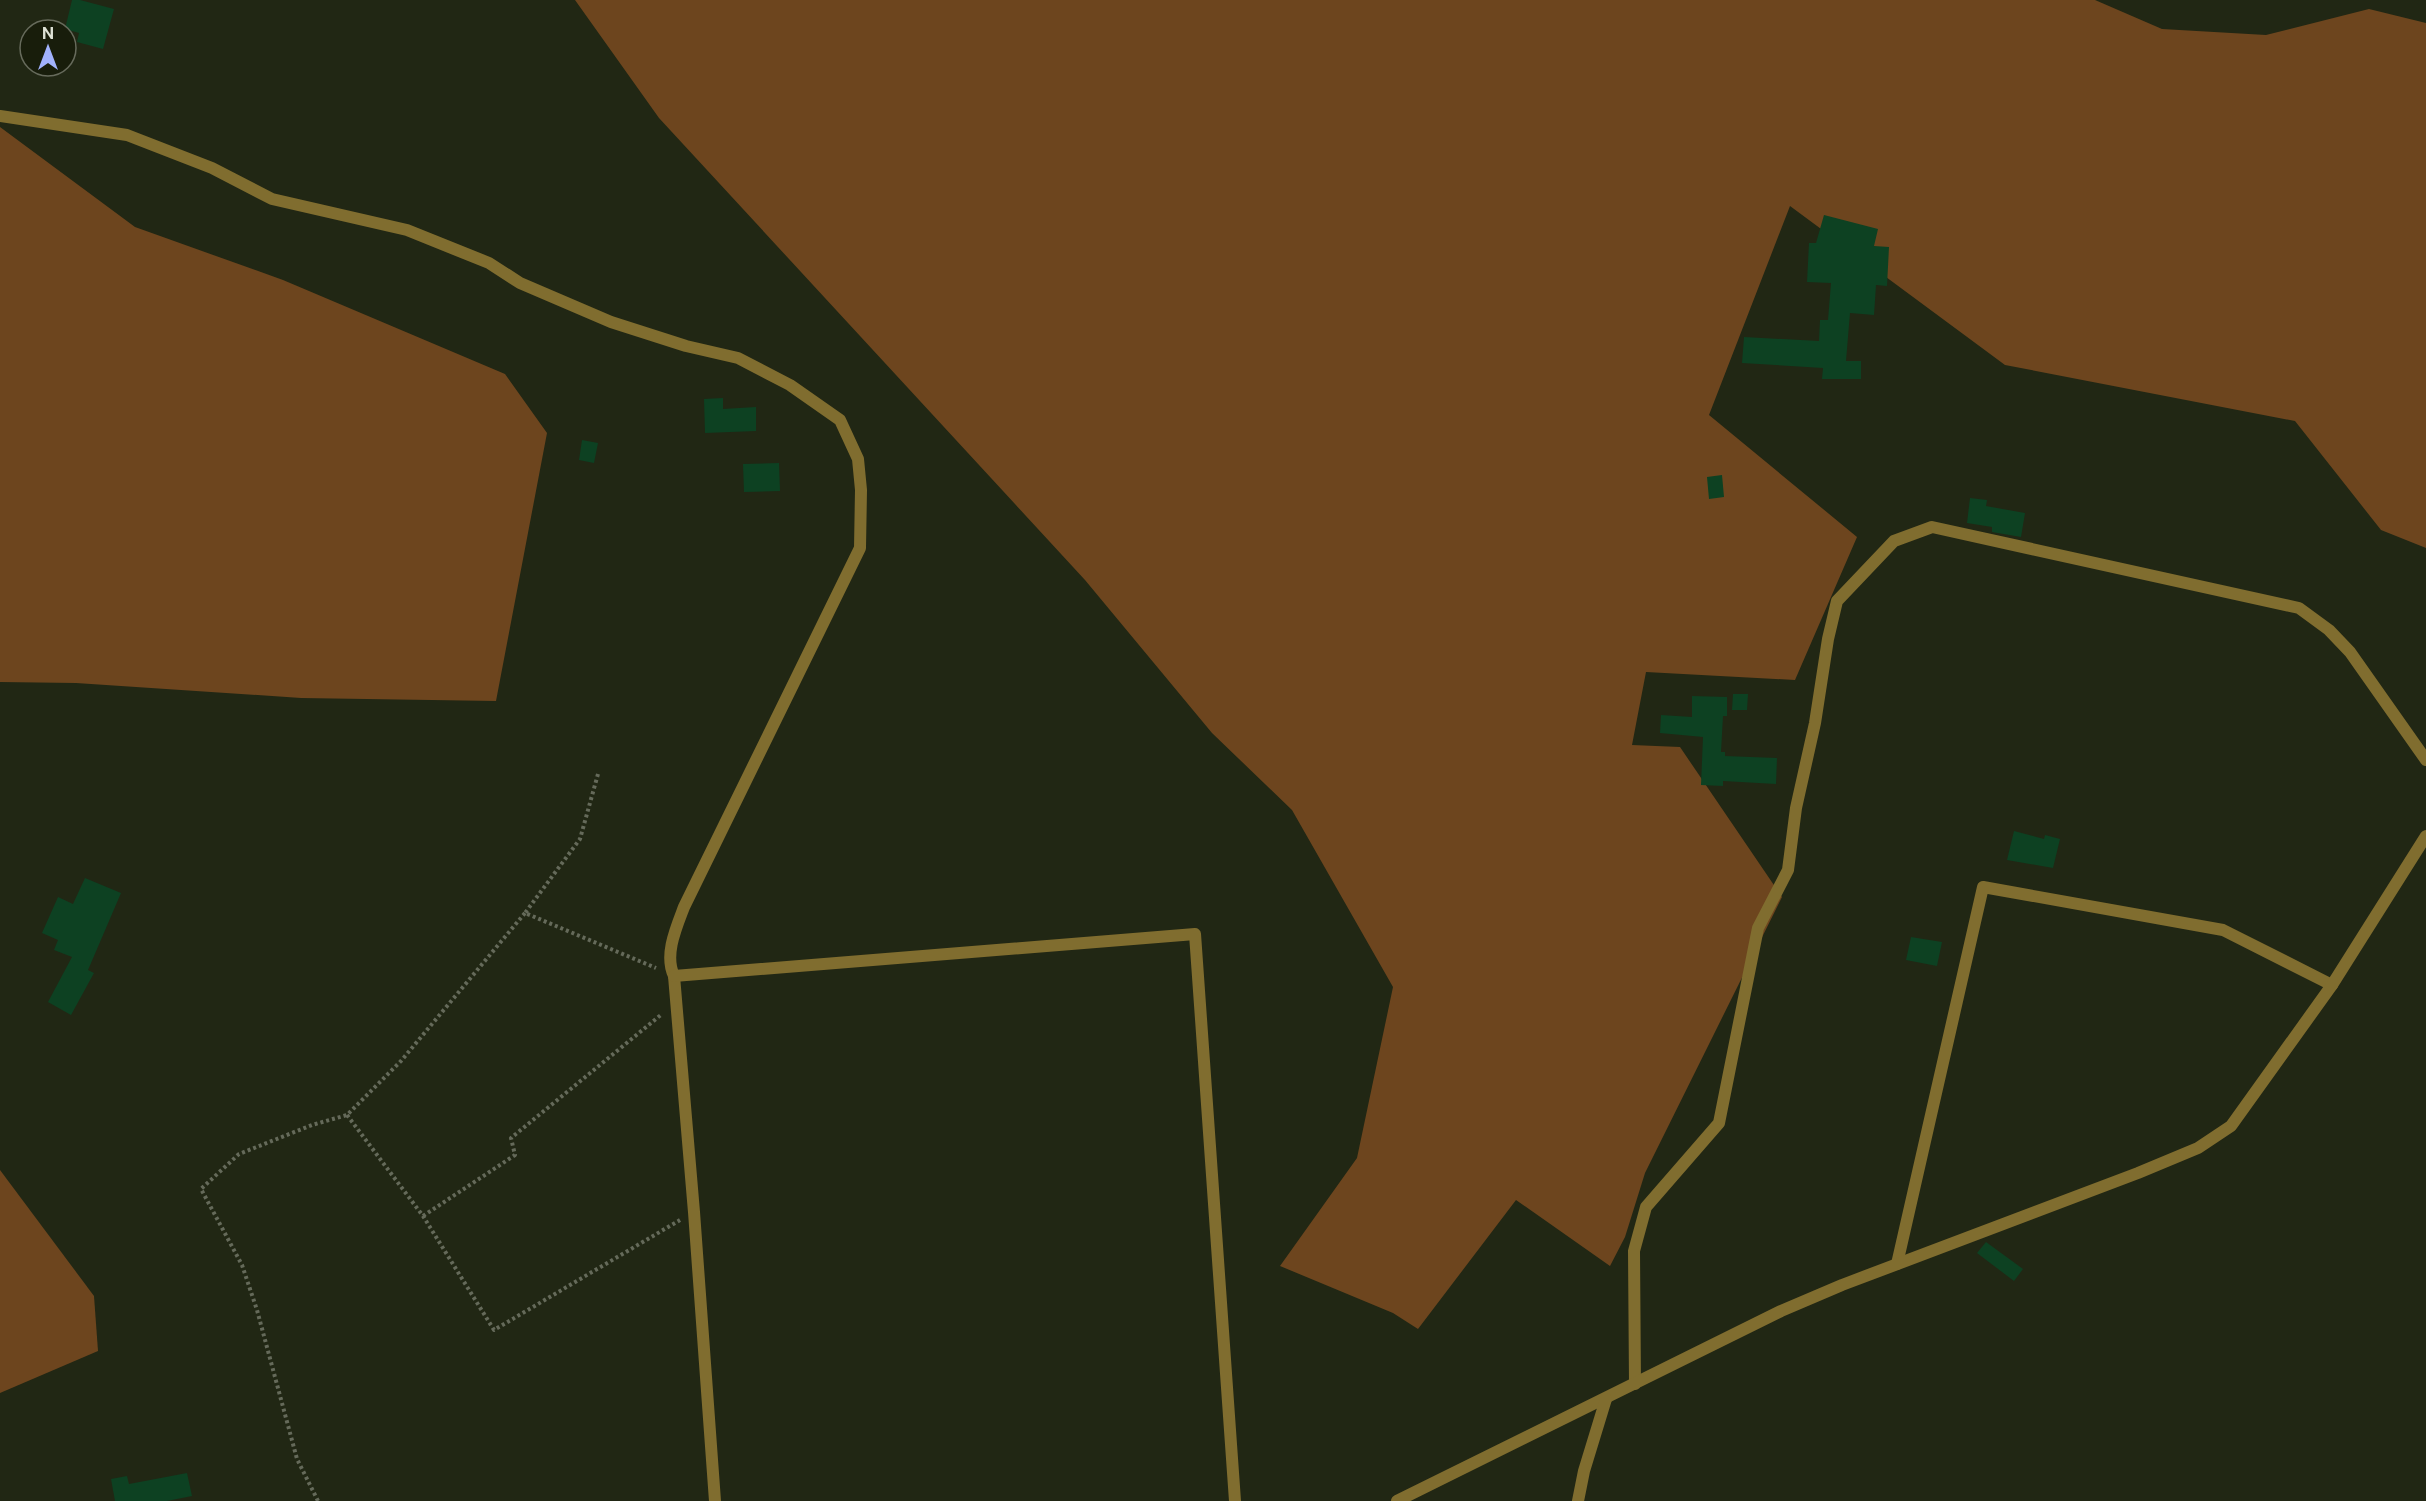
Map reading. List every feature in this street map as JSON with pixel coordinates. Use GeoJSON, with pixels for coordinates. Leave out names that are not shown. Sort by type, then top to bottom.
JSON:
{"type":"FeatureCollection","features":[{"type":"Feature","properties":{"kind":"street"},"geometry":{"type":"LineString","coordinates":[[0,116],[127,135],[212,168],[272,199],[407,230],[489,263],[520,283],[611,322],[686,346],[738,358],[790,385],[840,420],[858,459],[861,490],[860,548],[684,907],[674,932],[669,965],[674,976],[715,1501]]}},
{"type":"Feature","properties":{"kind":"street"},"geometry":{"type":"LineString","coordinates":[[1635,1384],[1634,1251],[1646,1207],[1719,1123],[1758,928],[1788,870],[1796,808],[1815,723],[1828,639],[1837,601],[1894,541],[1932,527],[2299,608],[2328,630],[2350,652],[2426,760]]}},
{"type":"Feature","properties":{"kind":"street"},"geometry":{"type":"LineString","coordinates":[[1397,1501],[1781,1311],[1897,1264],[2139,1173],[2198,1148],[2231,1126],[2332,985],[2426,836]]}},
{"type":"Feature","properties":{"kind":"street"},"geometry":{"type":"LineString","coordinates":[[1897,1264],[1983,887],[2223,930],[2332,985]]}},
{"type":"Feature","properties":{"kind":"street"},"geometry":{"type":"LineString","coordinates":[[674,976],[1195,934],[1235,1501]]}},
{"type":"Feature","properties":{"kind":"street"},"geometry":{"type":"LineString","coordinates":[[1578,1501],[1584,1471],[1606,1398]]}},
{"type":"Feature","properties":{"kind":"path"},"geometry":{"type":"LineString","coordinates":[[318,1501],[297,1459],[257,1310],[242,1264],[201,1189],[239,1154],[312,1125],[347,1115],[401,1061],[525,913],[580,839],[598,774]]}},
{"type":"Feature","properties":{"kind":"path"},"geometry":{"type":"LineString","coordinates":[[525,913],[674,976]]}},
{"type":"Feature","properties":{"kind":"path"},"geometry":{"type":"LineString","coordinates":[[423,1216],[515,1155],[511,1138],[676,1003]]}},
{"type":"Feature","properties":{"kind":"path"},"geometry":{"type":"LineString","coordinates":[[347,1115],[423,1216],[494,1330],[694,1212]]}},
{"type":"Feature","properties":{"kind":"shaded area"},"geometry":{"type":"Polygon","coordinates":[[[575,0],[2095,0],[2162,29],[2266,35],[2369,9],[2426,23],[2426,548],[2381,530],[2295,421],[2005,365],[1790,206],[1709,415],[1857,537],[1795,680],[1646,672],[1632,745],[1680,747],[1782,897],[1645,1173],[1625,1237],[1610,1266],[1516,1200],[1418,1329],[1393,1313],[1280,1266],[1357,1158],[1393,987],[1292,810],[1212,733],[1085,580],[659,118],[575,0]]]}},
{"type":"Feature","properties":{"kind":"shaded area"},"geometry":{"type":"Polygon","coordinates":[[[0,127],[135,227],[283,280],[505,374],[547,433],[496,701],[301,698],[76,683],[0,682],[0,127]]]}},
{"type":"Feature","properties":{"kind":"shaded area"},"geometry":{"type":"Polygon","coordinates":[[[0,1170],[94,1296],[98,1351],[0,1393],[0,1170]]]}},
{"type":"Feature","properties":{"kind":"building"},"geometry":{"type":"Polygon","coordinates":[[[72,0],[114,9],[103,49],[78,42],[78,18],[68,18],[72,0]]]}},
{"type":"Feature","properties":{"kind":"building"},"geometry":{"type":"Polygon","coordinates":[[[1824,215],[1878,229],[1874,246],[1889,247],[1887,286],[1876,285],[1874,315],[1850,313],[1846,361],[1861,361],[1861,379],[1822,379],[1823,368],[1742,363],[1744,337],[1819,341],[1820,320],[1828,320],[1831,283],[1807,282],[1809,243],[1816,243],[1824,215]]]}},
{"type":"Feature","properties":{"kind":"building"},"geometry":{"type":"Polygon","coordinates":[[[723,398],[723,409],[756,407],[756,431],[705,433],[704,399],[723,398]]]}},
{"type":"Feature","properties":{"kind":"building"},"geometry":{"type":"Polygon","coordinates":[[[582,440],[598,443],[594,463],[579,460],[582,440]]]}},
{"type":"Feature","properties":{"kind":"building"},"geometry":{"type":"Polygon","coordinates":[[[779,463],[780,491],[744,492],[743,464],[779,463]]]}},
{"type":"Feature","properties":{"kind":"building"},"geometry":{"type":"Polygon","coordinates":[[[1722,475],[1724,497],[1709,499],[1707,477],[1722,475]]]}},
{"type":"Feature","properties":{"kind":"building"},"geometry":{"type":"Polygon","coordinates":[[[1970,498],[1987,500],[1986,506],[2025,513],[2021,537],[1992,532],[1992,527],[1967,523],[1970,498]]]}},
{"type":"Feature","properties":{"kind":"building"},"geometry":{"type":"Polygon","coordinates":[[[1733,694],[1748,694],[1747,710],[1732,710],[1733,694]]]}},
{"type":"Feature","properties":{"kind":"building"},"geometry":{"type":"Polygon","coordinates":[[[1692,696],[1727,697],[1727,716],[1723,716],[1721,752],[1725,752],[1725,756],[1777,758],[1776,784],[1723,781],[1723,786],[1701,785],[1703,737],[1660,733],[1661,715],[1692,717],[1692,696]]]}},
{"type":"Feature","properties":{"kind":"building"},"geometry":{"type":"Polygon","coordinates":[[[2014,831],[2044,839],[2045,835],[2060,839],[2053,868],[2007,860],[2014,831]]]}},
{"type":"Feature","properties":{"kind":"building"},"geometry":{"type":"Polygon","coordinates":[[[85,878],[121,893],[88,970],[94,973],[71,1015],[48,1002],[72,957],[54,950],[58,940],[42,933],[58,897],[73,904],[85,878]]]}},
{"type":"Feature","properties":{"kind":"building"},"geometry":{"type":"Polygon","coordinates":[[[1911,937],[1942,942],[1937,966],[1906,960],[1911,937]]]}},
{"type":"Feature","properties":{"kind":"building"},"geometry":{"type":"Polygon","coordinates":[[[1986,1242],[2023,1269],[2014,1281],[1977,1253],[1986,1242]]]}},
{"type":"Feature","properties":{"kind":"building"},"geometry":{"type":"Polygon","coordinates":[[[187,1473],[192,1496],[167,1501],[115,1501],[111,1479],[127,1476],[129,1484],[187,1473]]]}}]}
